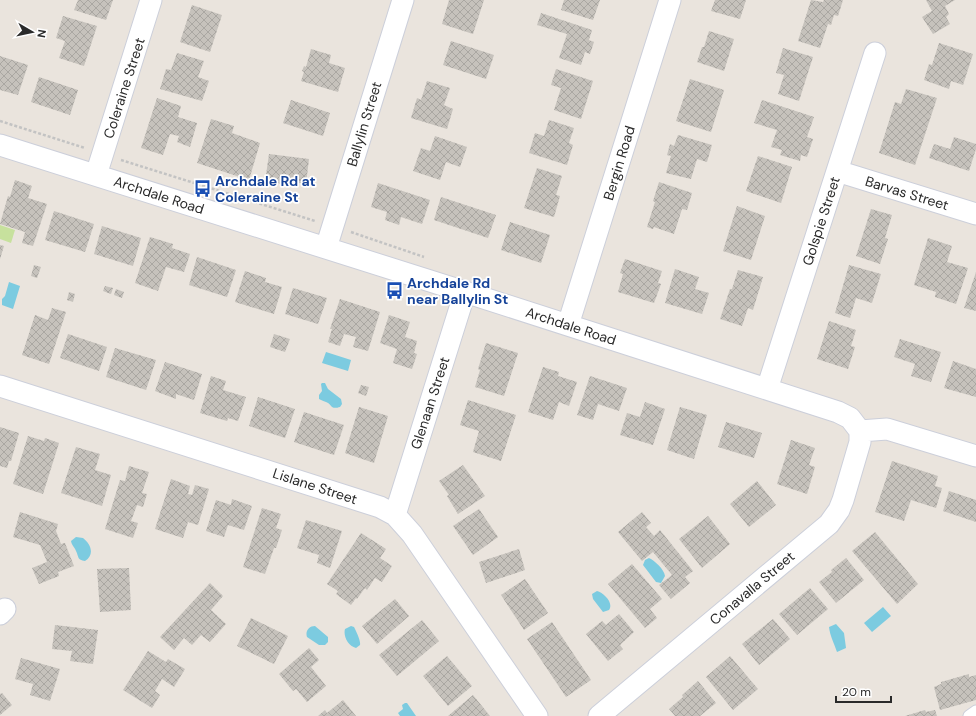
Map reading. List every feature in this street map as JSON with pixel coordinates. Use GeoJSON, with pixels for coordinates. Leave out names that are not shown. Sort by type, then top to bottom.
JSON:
{"type":"FeatureCollection","features":[{"type":"Feature","properties":{"kind":"street","name":"Coleraine Street"},"geometry":{"type":"LineString","coordinates":[[96,175],[152,0]]}},
{"type":"Feature","properties":{"kind":"street","name":"Ballylin Street"},"geometry":{"type":"LineString","coordinates":[[326,248],[403,0]]}},
{"type":"Feature","properties":{"kind":"street","name":"Bergin Road"},"geometry":{"type":"LineString","coordinates":[[568,325],[670,0]]}},
{"type":"Feature","properties":{"kind":"street","name":"Golspie Street"},"geometry":{"type":"LineString","coordinates":[[767,389],[875,53]]}},
{"type":"Feature","properties":{"kind":"street","name":"Archdale Road"},"geometry":{"type":"LineString","coordinates":[[0,145],[838,412],[850,418],[860,431]]}},
{"type":"Feature","properties":{"kind":"street","name":"Barvas Street"},"geometry":{"type":"LineString","coordinates":[[837,171],[976,214]]}},
{"type":"Feature","properties":{"kind":"street","name":"Glenaan Street"},"geometry":{"type":"LineString","coordinates":[[395,515],[465,292]]}},
{"type":"Feature","properties":{"kind":"street","name":"Lislane Street"},"geometry":{"type":"LineString","coordinates":[[0,386],[380,507],[395,515],[412,534],[536,716]]}},
{"type":"Feature","properties":{"kind":"street"},"geometry":{"type":"LineString","coordinates":[[860,431],[887,428],[976,456]]}},
{"type":"Feature","properties":{"kind":"street","name":"Conavalla Street"},"geometry":{"type":"LineString","coordinates":[[599,716],[829,524],[839,510],[843,500],[860,442],[860,431]]}},
{"type":"Feature","properties":{"kind":"lane"},"geometry":{"type":"LineString","coordinates":[[969,716],[976,710]]}},
{"type":"Feature","properties":{"kind":"path"},"geometry":{"type":"LineString","coordinates":[[0,120],[91,150]]}},
{"type":"Feature","properties":{"kind":"path"},"geometry":{"type":"LineString","coordinates":[[121,159],[321,223]]}},
{"type":"Feature","properties":{"kind":"path"},"geometry":{"type":"LineString","coordinates":[[350,232],[429,258]]}},
{"type":"Feature","properties":{"kind":"green space"},"geometry":{"type":"Polygon","coordinates":[[[0,225],[15,230],[11,243],[0,239],[0,225]]]}},
{"type":"Feature","properties":{"kind":"water"},"geometry":{"type":"Polygon","coordinates":[[[9,282],[20,286],[13,309],[2,305],[2,299],[5,296],[9,282]]]}},
{"type":"Feature","properties":{"kind":"water"},"geometry":{"type":"Polygon","coordinates":[[[326,352],[351,360],[348,371],[322,363],[326,352]]]}},
{"type":"Feature","properties":{"kind":"water"},"geometry":{"type":"Polygon","coordinates":[[[322,383],[325,383],[328,389],[341,399],[342,404],[340,407],[334,408],[328,403],[319,399],[319,395],[322,391],[322,383]]]}},
{"type":"Feature","properties":{"kind":"water"},"geometry":{"type":"Polygon","coordinates":[[[76,537],[83,538],[90,546],[90,556],[85,561],[79,559],[71,543],[71,541],[76,537]]]}},
{"type":"Feature","properties":{"kind":"water"},"geometry":{"type":"Polygon","coordinates":[[[649,558],[659,566],[664,573],[665,576],[661,583],[656,582],[643,565],[645,560],[649,558]]]}},
{"type":"Feature","properties":{"kind":"water"},"geometry":{"type":"Polygon","coordinates":[[[597,591],[608,599],[610,604],[609,610],[603,612],[593,599],[592,594],[597,591]]]}},
{"type":"Feature","properties":{"kind":"water"},"geometry":{"type":"Polygon","coordinates":[[[883,607],[891,616],[872,632],[864,623],[883,607]]]}},
{"type":"Feature","properties":{"kind":"water"},"geometry":{"type":"Polygon","coordinates":[[[836,624],[844,633],[846,648],[837,652],[829,627],[836,624]]]}},
{"type":"Feature","properties":{"kind":"water"},"geometry":{"type":"Polygon","coordinates":[[[315,626],[328,637],[328,642],[325,645],[319,645],[307,637],[308,629],[315,626]]]}},
{"type":"Feature","properties":{"kind":"water"},"geometry":{"type":"Polygon","coordinates":[[[351,626],[354,627],[360,641],[360,645],[356,648],[348,643],[345,635],[345,629],[351,626]]]}},
{"type":"Feature","properties":{"kind":"water"},"geometry":{"type":"Polygon","coordinates":[[[407,703],[416,716],[400,716],[398,713],[403,709],[402,705],[407,703]]]}},
{"type":"Feature","properties":{"kind":"building"},"geometry":{"type":"Polygon","coordinates":[[[78,0],[113,0],[106,20],[74,10],[78,0]]]}},
{"type":"Feature","properties":{"kind":"building"},"geometry":{"type":"Polygon","coordinates":[[[449,0],[484,0],[473,34],[442,24],[449,0]]]}},
{"type":"Feature","properties":{"kind":"building"},"geometry":{"type":"Polygon","coordinates":[[[564,0],[600,0],[593,20],[561,10],[564,0]]]}},
{"type":"Feature","properties":{"kind":"building"},"geometry":{"type":"Polygon","coordinates":[[[715,0],[746,0],[740,19],[711,11],[715,0]]]}},
{"type":"Feature","properties":{"kind":"building"},"geometry":{"type":"Polygon","coordinates":[[[811,0],[823,2],[824,0],[843,0],[838,16],[834,15],[831,25],[828,24],[820,48],[798,41],[811,0]]]}},
{"type":"Feature","properties":{"kind":"building"},"geometry":{"type":"Polygon","coordinates":[[[926,0],[955,0],[945,6],[949,14],[946,17],[950,24],[933,34],[922,17],[932,11],[926,0]]]}},
{"type":"Feature","properties":{"kind":"building"},"geometry":{"type":"Polygon","coordinates":[[[192,5],[222,15],[210,52],[180,42],[192,5]]]}},
{"type":"Feature","properties":{"kind":"building"},"geometry":{"type":"Polygon","coordinates":[[[541,13],[592,30],[589,40],[594,42],[590,54],[585,52],[581,65],[559,58],[567,34],[537,25],[541,13]]]}},
{"type":"Feature","properties":{"kind":"building"},"geometry":{"type":"Polygon","coordinates":[[[63,16],[97,26],[84,66],[59,58],[65,41],[56,38],[63,16]]]}},
{"type":"Feature","properties":{"kind":"building"},"geometry":{"type":"Polygon","coordinates":[[[709,31],[734,39],[724,71],[697,62],[709,31]]]}},
{"type":"Feature","properties":{"kind":"building"},"geometry":{"type":"Polygon","coordinates":[[[451,41],[494,55],[486,79],[443,65],[451,41]]]}},
{"type":"Feature","properties":{"kind":"building"},"geometry":{"type":"Polygon","coordinates":[[[939,43],[973,54],[963,85],[951,81],[949,89],[924,80],[929,64],[932,65],[939,43]]]}},
{"type":"Feature","properties":{"kind":"building"},"geometry":{"type":"Polygon","coordinates":[[[783,48],[813,57],[799,101],[778,94],[784,75],[776,73],[783,48]]]}},
{"type":"Feature","properties":{"kind":"building"},"geometry":{"type":"Polygon","coordinates":[[[311,49],[331,55],[329,63],[345,68],[338,92],[301,81],[304,72],[302,71],[304,66],[306,67],[311,49]]]}},
{"type":"Feature","properties":{"kind":"building"},"geometry":{"type":"Polygon","coordinates":[[[177,53],[204,61],[198,77],[209,81],[202,101],[160,89],[166,69],[171,70],[177,53]]]}},
{"type":"Feature","properties":{"kind":"building"},"geometry":{"type":"Polygon","coordinates":[[[0,56],[28,65],[18,95],[0,90],[0,56]]]}},
{"type":"Feature","properties":{"kind":"building"},"geometry":{"type":"Polygon","coordinates":[[[556,69],[593,81],[581,119],[554,110],[561,88],[551,85],[556,69]]]}},
{"type":"Feature","properties":{"kind":"building"},"geometry":{"type":"Polygon","coordinates":[[[39,77],[78,90],[70,115],[31,102],[39,77]]]}},
{"type":"Feature","properties":{"kind":"building"},"geometry":{"type":"Polygon","coordinates":[[[690,79],[724,90],[711,132],[676,121],[690,79]]]}},
{"type":"Feature","properties":{"kind":"building"},"geometry":{"type":"Polygon","coordinates":[[[427,81],[450,88],[444,105],[453,109],[447,129],[411,118],[417,98],[421,100],[427,81]]]}},
{"type":"Feature","properties":{"kind":"building"},"geometry":{"type":"Polygon","coordinates":[[[906,89],[937,98],[915,165],[879,153],[895,102],[901,104],[906,89]]]}},
{"type":"Feature","properties":{"kind":"building"},"geometry":{"type":"Polygon","coordinates":[[[157,98],[181,106],[178,117],[197,123],[190,147],[177,142],[179,136],[170,134],[163,155],[141,148],[157,98]]]}},
{"type":"Feature","properties":{"kind":"building"},"geometry":{"type":"Polygon","coordinates":[[[291,100],[330,113],[323,136],[283,123],[291,100]]]}},
{"type":"Feature","properties":{"kind":"building"},"geometry":{"type":"Polygon","coordinates":[[[762,100],[814,117],[807,137],[813,139],[807,157],[801,155],[800,161],[780,155],[782,150],[771,147],[777,130],[754,123],[762,100]]]}},
{"type":"Feature","properties":{"kind":"building"},"geometry":{"type":"Polygon","coordinates":[[[211,119],[234,126],[232,133],[260,143],[249,180],[197,163],[211,119]]]}},
{"type":"Feature","properties":{"kind":"building"},"geometry":{"type":"Polygon","coordinates":[[[549,120],[574,128],[569,143],[573,145],[567,165],[529,153],[535,133],[544,136],[549,120]]]}},
{"type":"Feature","properties":{"kind":"building"},"geometry":{"type":"Polygon","coordinates":[[[678,135],[712,145],[707,162],[697,159],[691,179],[666,173],[671,156],[667,155],[670,144],[674,146],[678,135]]]}},
{"type":"Feature","properties":{"kind":"building"},"geometry":{"type":"Polygon","coordinates":[[[435,136],[467,147],[460,167],[446,162],[440,180],[413,171],[421,148],[430,151],[435,136]]]}},
{"type":"Feature","properties":{"kind":"building"},"geometry":{"type":"Polygon","coordinates":[[[954,137],[976,144],[976,149],[969,171],[929,158],[934,144],[950,149],[954,137]]]}},
{"type":"Feature","properties":{"kind":"building"},"geometry":{"type":"Polygon","coordinates":[[[269,154],[309,159],[306,184],[285,181],[284,184],[265,182],[269,154]]]}},
{"type":"Feature","properties":{"kind":"building"},"geometry":{"type":"Polygon","coordinates":[[[758,156],[792,167],[781,203],[746,191],[758,156]]]}},
{"type":"Feature","properties":{"kind":"building"},"geometry":{"type":"Polygon","coordinates":[[[537,168],[562,176],[556,195],[560,196],[554,217],[524,208],[537,168]]]}},
{"type":"Feature","properties":{"kind":"building"},"geometry":{"type":"Polygon","coordinates":[[[15,180],[32,186],[28,198],[47,204],[33,246],[22,243],[25,232],[0,224],[8,196],[10,197],[15,180]]]}},
{"type":"Feature","properties":{"kind":"building"},"geometry":{"type":"Polygon","coordinates":[[[659,182],[692,193],[687,210],[682,209],[674,234],[654,227],[653,229],[647,227],[655,202],[653,201],[659,182]]]}},
{"type":"Feature","properties":{"kind":"building"},"geometry":{"type":"Polygon","coordinates":[[[378,183],[430,200],[422,224],[401,217],[399,225],[385,220],[387,212],[371,207],[378,183]]]}},
{"type":"Feature","properties":{"kind":"building"},"geometry":{"type":"Polygon","coordinates":[[[441,197],[496,215],[488,238],[434,220],[441,197]]]}},
{"type":"Feature","properties":{"kind":"building"},"geometry":{"type":"Polygon","coordinates":[[[737,206],[765,216],[751,260],[723,251],[737,206]]]}},
{"type":"Feature","properties":{"kind":"building"},"geometry":{"type":"Polygon","coordinates":[[[871,209],[892,215],[885,238],[888,239],[880,264],[856,256],[871,209]]]}},
{"type":"Feature","properties":{"kind":"building"},"geometry":{"type":"Polygon","coordinates":[[[54,211],[94,224],[85,252],[45,240],[54,211]]]}},
{"type":"Feature","properties":{"kind":"building"},"geometry":{"type":"Polygon","coordinates":[[[510,222],[550,235],[541,263],[501,250],[510,222]]]}},
{"type":"Feature","properties":{"kind":"building"},"geometry":{"type":"Polygon","coordinates":[[[102,226],[141,238],[133,266],[94,254],[102,226]]]}},
{"type":"Feature","properties":{"kind":"building"},"geometry":{"type":"Polygon","coordinates":[[[150,237],[173,244],[172,248],[190,254],[184,272],[166,267],[158,291],[135,283],[150,237]]]}},
{"type":"Feature","properties":{"kind":"building"},"geometry":{"type":"Polygon","coordinates":[[[928,238],[952,246],[947,262],[968,268],[956,304],[935,297],[936,292],[914,285],[928,238]]]}},
{"type":"Feature","properties":{"kind":"building"},"geometry":{"type":"Polygon","coordinates":[[[0,245],[4,246],[0,259],[0,245]]]}},
{"type":"Feature","properties":{"kind":"building"},"geometry":{"type":"Polygon","coordinates":[[[197,257],[236,270],[227,297],[189,285],[197,257]]]}},
{"type":"Feature","properties":{"kind":"building"},"geometry":{"type":"Polygon","coordinates":[[[625,259],[662,271],[658,283],[661,284],[654,303],[618,292],[623,274],[620,273],[625,259]]]}},
{"type":"Feature","properties":{"kind":"building"},"geometry":{"type":"Polygon","coordinates":[[[34,265],[41,267],[37,278],[31,276],[34,265]]]}},
{"type":"Feature","properties":{"kind":"building"},"geometry":{"type":"Polygon","coordinates":[[[849,265],[881,274],[872,303],[856,298],[850,318],[835,313],[849,265]]]}},
{"type":"Feature","properties":{"kind":"building"},"geometry":{"type":"Polygon","coordinates":[[[675,269],[699,277],[695,289],[709,293],[702,314],[665,303],[675,269]]]}},
{"type":"Feature","properties":{"kind":"building"},"geometry":{"type":"Polygon","coordinates":[[[738,270],[763,277],[753,310],[748,308],[742,326],[720,319],[738,270]]]}},
{"type":"Feature","properties":{"kind":"building"},"geometry":{"type":"Polygon","coordinates":[[[245,271],[266,278],[265,282],[282,287],[274,314],[235,302],[245,271]]]}},
{"type":"Feature","properties":{"kind":"building"},"geometry":{"type":"Polygon","coordinates":[[[976,272],[976,311],[964,308],[976,272]]]}},
{"type":"Feature","properties":{"kind":"building"},"geometry":{"type":"Polygon","coordinates":[[[105,286],[113,288],[111,294],[103,291],[105,286]]]}},
{"type":"Feature","properties":{"kind":"building"},"geometry":{"type":"Polygon","coordinates":[[[293,288],[327,298],[318,324],[285,314],[293,288]]]}},
{"type":"Feature","properties":{"kind":"building"},"geometry":{"type":"Polygon","coordinates":[[[116,289],[124,292],[122,298],[114,295],[116,289]]]}},
{"type":"Feature","properties":{"kind":"building"},"geometry":{"type":"Polygon","coordinates":[[[69,292],[75,294],[73,302],[67,300],[69,292]]]}},
{"type":"Feature","properties":{"kind":"building"},"geometry":{"type":"Polygon","coordinates":[[[340,299],[380,312],[368,351],[353,347],[356,337],[344,334],[340,346],[328,342],[332,329],[330,329],[340,299]]]}},
{"type":"Feature","properties":{"kind":"building"},"geometry":{"type":"Polygon","coordinates":[[[52,308],[66,312],[49,364],[22,355],[35,315],[48,320],[52,308]]]}},
{"type":"Feature","properties":{"kind":"building"},"geometry":{"type":"Polygon","coordinates":[[[389,315],[410,322],[405,337],[417,341],[414,353],[417,354],[412,369],[393,363],[397,349],[380,343],[389,315]]]}},
{"type":"Feature","properties":{"kind":"building"},"geometry":{"type":"Polygon","coordinates":[[[829,321],[856,330],[851,346],[855,347],[848,369],[817,359],[829,321]]]}},
{"type":"Feature","properties":{"kind":"building"},"geometry":{"type":"Polygon","coordinates":[[[68,334],[107,347],[99,371],[60,358],[68,334]]]}},
{"type":"Feature","properties":{"kind":"building"},"geometry":{"type":"Polygon","coordinates":[[[274,334],[290,339],[285,352],[270,347],[274,334]]]}},
{"type":"Feature","properties":{"kind":"building"},"geometry":{"type":"Polygon","coordinates":[[[900,339],[941,352],[931,382],[911,376],[915,364],[894,357],[900,339]]]}},
{"type":"Feature","properties":{"kind":"building"},"geometry":{"type":"Polygon","coordinates":[[[486,343],[518,353],[504,396],[475,387],[480,370],[478,369],[486,343]]]}},
{"type":"Feature","properties":{"kind":"building"},"geometry":{"type":"Polygon","coordinates":[[[115,348],[156,360],[146,390],[106,377],[115,348]]]}},
{"type":"Feature","properties":{"kind":"building"},"geometry":{"type":"Polygon","coordinates":[[[953,361],[976,369],[976,397],[944,388],[953,361]]]}},
{"type":"Feature","properties":{"kind":"building"},"geometry":{"type":"Polygon","coordinates":[[[165,362],[202,374],[194,400],[176,394],[176,399],[155,391],[165,362]]]}},
{"type":"Feature","properties":{"kind":"building"},"geometry":{"type":"Polygon","coordinates":[[[543,367],[559,372],[558,376],[577,382],[569,406],[559,402],[553,420],[528,412],[543,367]]]}},
{"type":"Feature","properties":{"kind":"building"},"geometry":{"type":"Polygon","coordinates":[[[211,376],[226,381],[223,390],[246,397],[238,421],[228,418],[227,421],[200,413],[211,376]]]}},
{"type":"Feature","properties":{"kind":"building"},"geometry":{"type":"Polygon","coordinates":[[[590,376],[627,388],[619,411],[598,404],[593,420],[577,415],[590,376]]]}},
{"type":"Feature","properties":{"kind":"building"},"geometry":{"type":"Polygon","coordinates":[[[361,385],[369,387],[366,396],[358,393],[361,385]]]}},
{"type":"Feature","properties":{"kind":"building"},"geometry":{"type":"Polygon","coordinates":[[[258,397],[295,409],[285,438],[249,426],[258,397]]]}},
{"type":"Feature","properties":{"kind":"building"},"geometry":{"type":"Polygon","coordinates":[[[468,400],[516,415],[501,461],[473,452],[479,431],[460,425],[468,400]]]}},
{"type":"Feature","properties":{"kind":"building"},"geometry":{"type":"Polygon","coordinates":[[[645,402],[665,409],[653,445],[620,435],[627,413],[640,417],[645,402]]]}},
{"type":"Feature","properties":{"kind":"building"},"geometry":{"type":"Polygon","coordinates":[[[359,407],[388,416],[374,463],[345,453],[359,407]]]}},
{"type":"Feature","properties":{"kind":"building"},"geometry":{"type":"Polygon","coordinates":[[[680,407],[707,415],[694,459],[667,450],[680,407]]]}},
{"type":"Feature","properties":{"kind":"building"},"geometry":{"type":"Polygon","coordinates":[[[304,412],[344,425],[334,455],[294,442],[304,412]]]}},
{"type":"Feature","properties":{"kind":"building"},"geometry":{"type":"Polygon","coordinates":[[[726,422],[762,433],[754,458],[718,447],[726,422]]]}},
{"type":"Feature","properties":{"kind":"building"},"geometry":{"type":"Polygon","coordinates":[[[0,427],[19,433],[11,461],[9,461],[7,468],[0,466],[0,427]]]}},
{"type":"Feature","properties":{"kind":"building"},"geometry":{"type":"Polygon","coordinates":[[[28,436],[44,441],[45,438],[59,443],[43,494],[13,484],[28,436]]]}},
{"type":"Feature","properties":{"kind":"building"},"geometry":{"type":"Polygon","coordinates":[[[791,440],[815,448],[809,465],[815,467],[807,494],[777,484],[791,440]]]}},
{"type":"Feature","properties":{"kind":"building"},"geometry":{"type":"Polygon","coordinates":[[[76,447],[100,454],[95,470],[111,475],[102,506],[61,493],[76,447]]]}},
{"type":"Feature","properties":{"kind":"building"},"geometry":{"type":"Polygon","coordinates":[[[892,461],[938,476],[935,486],[942,488],[936,508],[911,500],[904,521],[875,512],[892,461]]]}},
{"type":"Feature","properties":{"kind":"building"},"geometry":{"type":"Polygon","coordinates":[[[463,465],[485,496],[458,514],[447,496],[449,495],[439,481],[463,465]]]}},
{"type":"Feature","properties":{"kind":"building"},"geometry":{"type":"Polygon","coordinates":[[[129,466],[149,472],[142,493],[147,494],[143,507],[137,505],[131,521],[138,523],[133,538],[105,529],[120,480],[125,481],[129,466]]]}},
{"type":"Feature","properties":{"kind":"building"},"geometry":{"type":"Polygon","coordinates":[[[171,479],[190,486],[188,494],[192,495],[195,485],[209,489],[198,525],[188,522],[183,538],[155,529],[171,479]]]}},
{"type":"Feature","properties":{"kind":"building"},"geometry":{"type":"Polygon","coordinates":[[[757,481],[776,505],[749,527],[730,504],[757,481]]]}},
{"type":"Feature","properties":{"kind":"building"},"geometry":{"type":"Polygon","coordinates":[[[949,491],[976,500],[976,522],[943,511],[949,491]]]}},
{"type":"Feature","properties":{"kind":"building"},"geometry":{"type":"Polygon","coordinates":[[[232,499],[252,506],[244,530],[228,525],[224,537],[206,531],[216,500],[231,505],[232,499]]]}},
{"type":"Feature","properties":{"kind":"building"},"geometry":{"type":"Polygon","coordinates":[[[262,508],[281,514],[276,528],[282,530],[265,574],[243,567],[262,508]]]}},
{"type":"Feature","properties":{"kind":"building"},"geometry":{"type":"Polygon","coordinates":[[[479,509],[498,537],[473,555],[453,526],[479,509]]]}},
{"type":"Feature","properties":{"kind":"building"},"geometry":{"type":"Polygon","coordinates":[[[20,512],[58,524],[56,531],[61,544],[65,543],[74,566],[58,572],[59,576],[39,584],[32,568],[47,562],[40,545],[13,537],[20,512]]]}},
{"type":"Feature","properties":{"kind":"building"},"geometry":{"type":"Polygon","coordinates":[[[642,512],[651,523],[646,527],[654,536],[660,530],[693,571],[685,577],[690,583],[671,599],[659,585],[672,575],[653,552],[642,561],[618,532],[642,512]]]}},
{"type":"Feature","properties":{"kind":"building"},"geometry":{"type":"Polygon","coordinates":[[[708,516],[730,544],[702,568],[679,539],[708,516]]]}},
{"type":"Feature","properties":{"kind":"building"},"geometry":{"type":"Polygon","coordinates":[[[306,520],[342,531],[330,568],[317,563],[319,555],[297,548],[306,520]]]}},
{"type":"Feature","properties":{"kind":"building"},"geometry":{"type":"Polygon","coordinates":[[[875,532],[918,584],[897,604],[852,551],[875,532]]]}},
{"type":"Feature","properties":{"kind":"building"},"geometry":{"type":"Polygon","coordinates":[[[361,533],[386,549],[380,558],[392,566],[382,582],[375,578],[367,590],[365,588],[351,605],[336,594],[338,591],[327,584],[361,533]]]}},
{"type":"Feature","properties":{"kind":"building"},"geometry":{"type":"Polygon","coordinates":[[[519,549],[525,570],[486,583],[479,562],[519,549]]]}},
{"type":"Feature","properties":{"kind":"building"},"geometry":{"type":"Polygon","coordinates":[[[846,558],[864,580],[836,603],[819,582],[846,558]]]}},
{"type":"Feature","properties":{"kind":"building"},"geometry":{"type":"Polygon","coordinates":[[[632,564],[662,599],[650,609],[657,618],[645,628],[608,584],[632,564]]]}},
{"type":"Feature","properties":{"kind":"building"},"geometry":{"type":"Polygon","coordinates":[[[129,568],[131,610],[100,612],[97,569],[129,568]]]}},
{"type":"Feature","properties":{"kind":"building"},"geometry":{"type":"Polygon","coordinates":[[[525,579],[548,613],[524,630],[501,595],[525,579]]]}},
{"type":"Feature","properties":{"kind":"building"},"geometry":{"type":"Polygon","coordinates":[[[210,583],[223,596],[211,610],[226,624],[210,642],[201,635],[192,645],[184,638],[174,650],[160,637],[210,583]]]}},
{"type":"Feature","properties":{"kind":"building"},"geometry":{"type":"Polygon","coordinates":[[[810,588],[828,609],[797,635],[779,614],[810,588]]]}},
{"type":"Feature","properties":{"kind":"building"},"geometry":{"type":"Polygon","coordinates":[[[395,599],[409,616],[377,644],[362,626],[395,599]]]}},
{"type":"Feature","properties":{"kind":"building"},"geometry":{"type":"Polygon","coordinates":[[[619,614],[634,632],[620,645],[623,649],[608,661],[586,634],[602,621],[606,625],[619,614]]]}},
{"type":"Feature","properties":{"kind":"building"},"geometry":{"type":"Polygon","coordinates":[[[251,618],[288,636],[274,664],[237,646],[251,618]]]}},
{"type":"Feature","properties":{"kind":"building"},"geometry":{"type":"Polygon","coordinates":[[[773,619],[790,639],[759,665],[742,644],[773,619]]]}},
{"type":"Feature","properties":{"kind":"building"},"geometry":{"type":"Polygon","coordinates":[[[422,620],[439,641],[397,676],[379,655],[422,620]]]}},
{"type":"Feature","properties":{"kind":"building"},"geometry":{"type":"Polygon","coordinates":[[[552,622],[591,680],[566,697],[527,639],[552,622]]]}},
{"type":"Feature","properties":{"kind":"building"},"geometry":{"type":"Polygon","coordinates":[[[55,625],[98,630],[93,664],[70,661],[72,651],[52,649],[55,625]]]}},
{"type":"Feature","properties":{"kind":"building"},"geometry":{"type":"Polygon","coordinates":[[[309,648],[319,660],[311,667],[326,686],[307,702],[296,689],[293,691],[279,674],[309,648]]]}},
{"type":"Feature","properties":{"kind":"building"},"geometry":{"type":"Polygon","coordinates":[[[148,651],[166,662],[168,659],[185,669],[174,687],[162,679],[155,691],[160,695],[152,708],[123,690],[148,651]]]}},
{"type":"Feature","properties":{"kind":"building"},"geometry":{"type":"Polygon","coordinates":[[[447,656],[472,686],[448,706],[423,676],[447,656]]]}},
{"type":"Feature","properties":{"kind":"building"},"geometry":{"type":"Polygon","coordinates":[[[730,656],[758,689],[733,710],[706,677],[730,656]]]}},
{"type":"Feature","properties":{"kind":"building"},"geometry":{"type":"Polygon","coordinates":[[[21,658],[60,669],[50,701],[30,695],[33,684],[15,679],[21,658]]]}},
{"type":"Feature","properties":{"kind":"building"},"geometry":{"type":"Polygon","coordinates":[[[969,674],[969,677],[976,675],[976,700],[940,710],[934,687],[941,684],[941,682],[969,674]]]}},
{"type":"Feature","properties":{"kind":"building"},"geometry":{"type":"Polygon","coordinates":[[[698,681],[716,703],[700,716],[675,716],[669,709],[698,681]]]}},
{"type":"Feature","properties":{"kind":"building"},"geometry":{"type":"Polygon","coordinates":[[[2,693],[12,705],[0,715],[0,694],[2,693]]]}},
{"type":"Feature","properties":{"kind":"building"},"geometry":{"type":"Polygon","coordinates":[[[473,695],[490,716],[448,716],[473,695]]]}},
{"type":"Feature","properties":{"kind":"building"},"geometry":{"type":"Polygon","coordinates":[[[343,700],[356,716],[318,716],[325,710],[327,713],[343,700]]]}},
{"type":"Feature","properties":{"kind":"building"},"geometry":{"type":"Polygon","coordinates":[[[925,710],[926,712],[935,710],[937,716],[905,716],[925,710]]]}},
{"type":"Feature","properties":{"kind":"place","name":"Archdale Rd at Coleraine St"},"geometry":{"type":"Point","coordinates":[202,189]}},
{"type":"Feature","properties":{"kind":"place","name":"Archdale Rd near Ballylin St"},"geometry":{"type":"Point","coordinates":[394,291]}}]}
